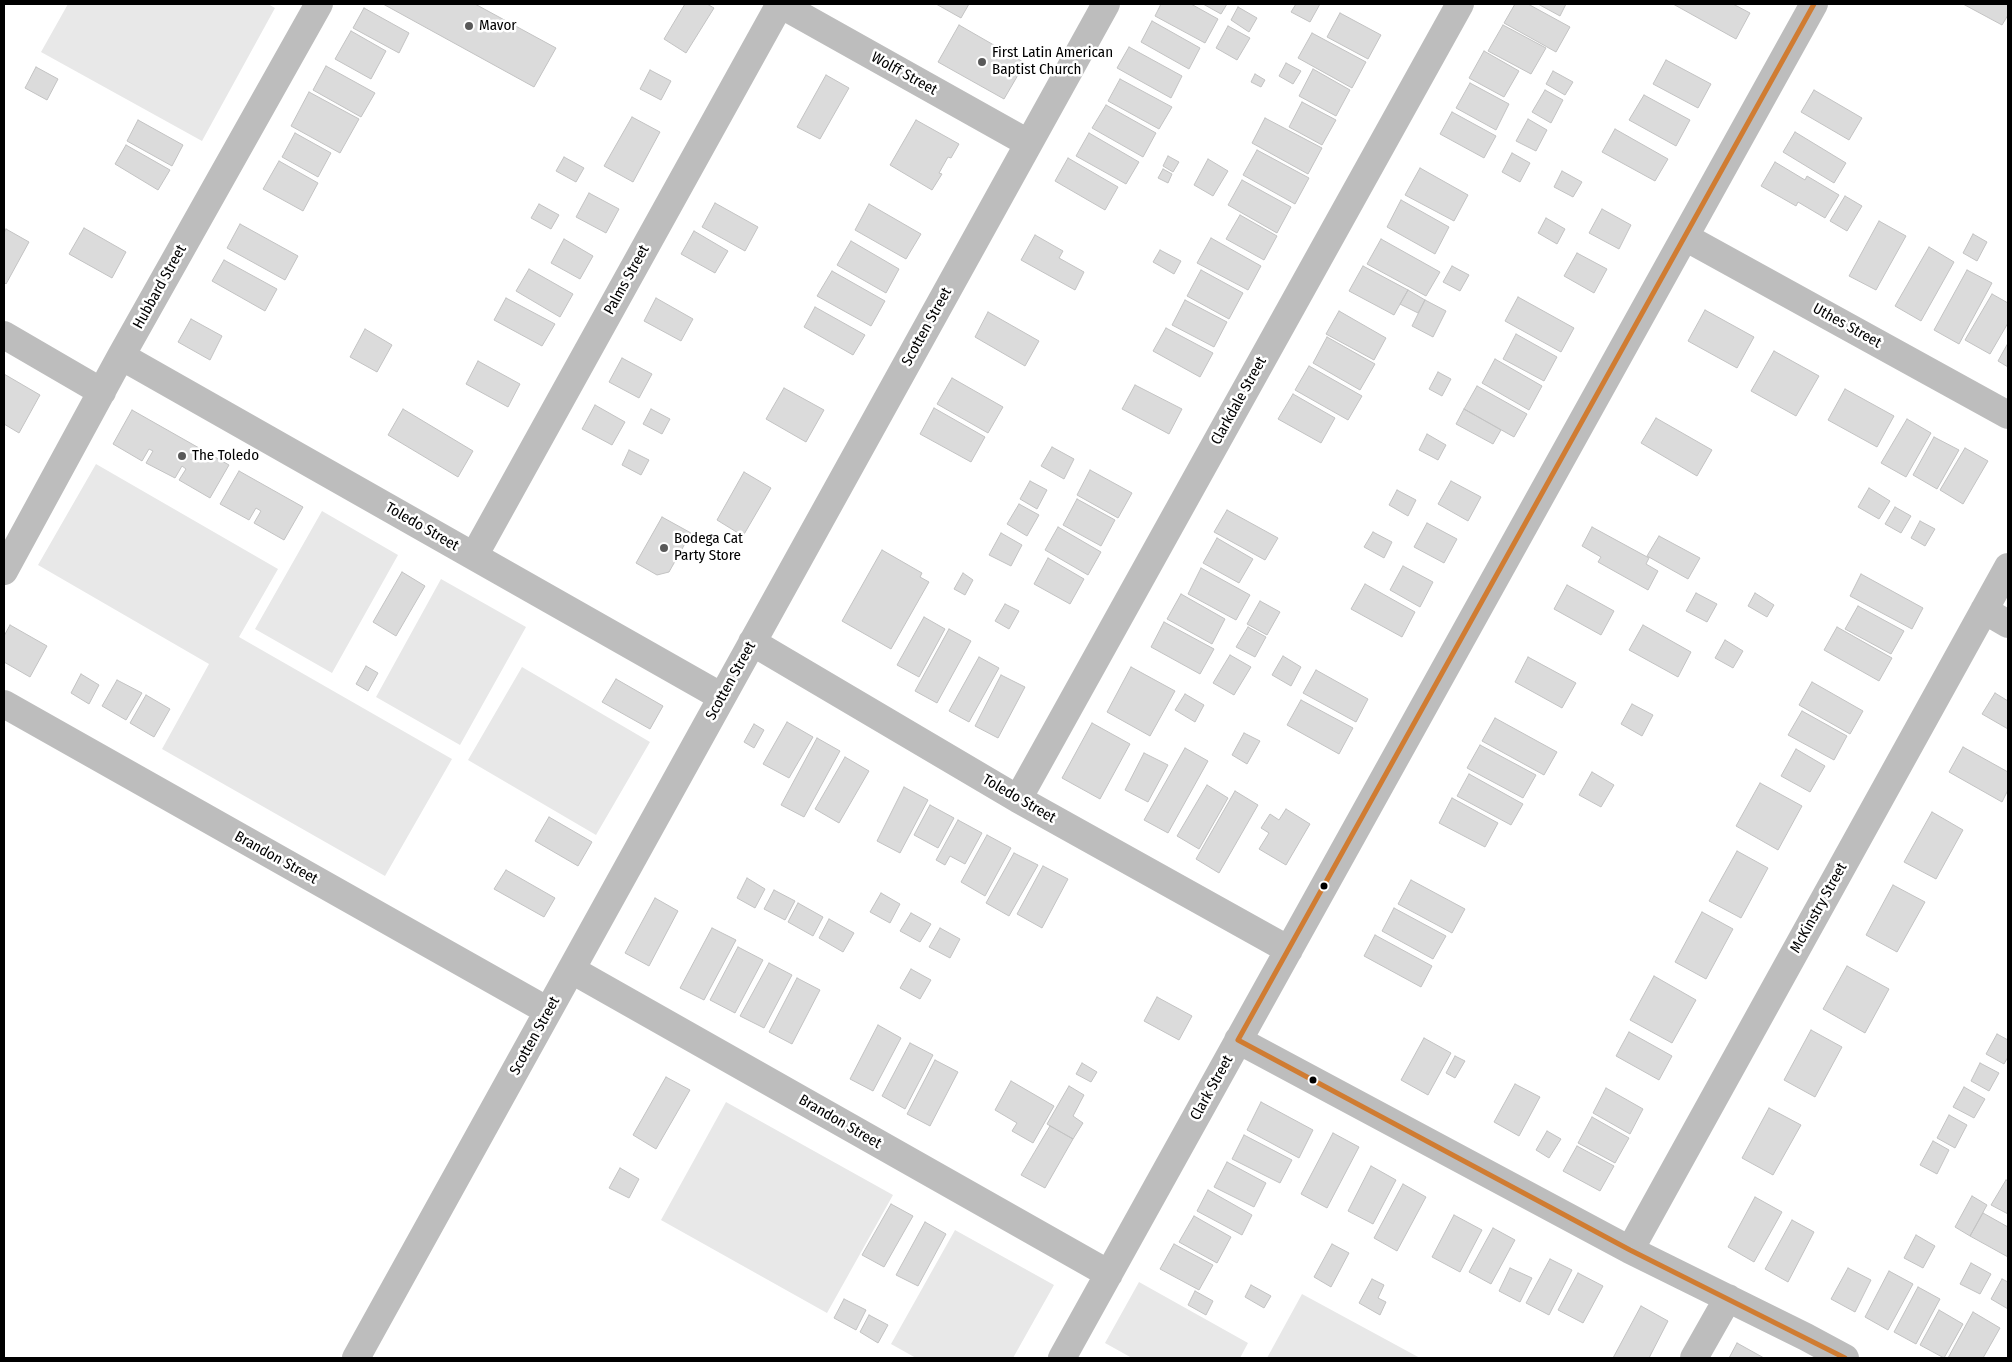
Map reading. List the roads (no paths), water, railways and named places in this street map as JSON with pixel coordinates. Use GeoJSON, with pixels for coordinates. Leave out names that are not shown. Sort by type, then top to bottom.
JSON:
{"type":"FeatureCollection","features":[{"type":"Feature","properties":{"kind":"street","name":"Hubbard Street"},"geometry":{"type":"LineString","coordinates":[[4,571],[121,356],[319,4]]}},
{"type":"Feature","properties":{"kind":"street","name":"Wolff Street"},"geometry":{"type":"LineString","coordinates":[[780,4],[1028,143]]}},
{"type":"Feature","properties":{"kind":"street","name":"Palms Street"},"geometry":{"type":"LineString","coordinates":[[474,556],[780,4]]}},
{"type":"Feature","properties":{"kind":"street","name":"Scotten Street"},"geometry":{"type":"LineString","coordinates":[[356,1358],[1106,4]]}},
{"type":"Feature","properties":{"kind":"street","name":"Clarkdale Street"},"geometry":{"type":"LineString","coordinates":[[1018,799],[1460,4]]}},
{"type":"Feature","properties":{"kind":"street","name":"Clark Street"},"geometry":{"type":"LineString","coordinates":[[1066,1357],[1108,1274],[1814,4]]}},
{"type":"Feature","properties":{"kind":"street","name":"Uthes Street"},"geometry":{"type":"LineString","coordinates":[[1685,237],[2008,415]]}},
{"type":"Feature","properties":{"kind":"street"},"geometry":{"type":"LineString","coordinates":[[4,335],[102,392]]}},
{"type":"Feature","properties":{"kind":"street","name":"Toledo Street"},"geometry":{"type":"LineString","coordinates":[[121,356],[722,698]]}},
{"type":"Feature","properties":{"kind":"street","name":"McKinstry Street"},"geometry":{"type":"LineString","coordinates":[[1630,1250],[2008,567]]}},
{"type":"Feature","properties":{"kind":"street"},"geometry":{"type":"LineString","coordinates":[[1984,610],[2008,624]]}},
{"type":"Feature","properties":{"kind":"street","name":"Toledo Street"},"geometry":{"type":"LineString","coordinates":[[752,642],[1018,799],[1289,950]]}},
{"type":"Feature","properties":{"kind":"street","name":"Brandon Street"},"geometry":{"type":"LineString","coordinates":[[4,704],[548,1011]]}},
{"type":"Feature","properties":{"kind":"street","name":"Brandon Street"},"geometry":{"type":"LineString","coordinates":[[572,970],[1108,1274]]}},
{"type":"Feature","properties":{"kind":"street"},"geometry":{"type":"LineString","coordinates":[[1238,1040],[1630,1250],[1845,1358]]}},
{"type":"Feature","properties":{"kind":"street"},"geometry":{"type":"LineString","coordinates":[[1694,1358],[1728,1298]]}},
{"type":"Feature","properties":{"kind":"place","name":"Mavor"},"geometry":{"type":"Point","coordinates":[469,26]}},
{"type":"Feature","properties":{"kind":"place","name":"First Latin American Baptist Church"},"geometry":{"type":"Point","coordinates":[982,62]}},
{"type":"Feature","properties":{"kind":"place","name":"The Toledo"},"geometry":{"type":"Point","coordinates":[182,456]}},
{"type":"Feature","properties":{"kind":"place","name":"Bodega Cat Party Store"},"geometry":{"type":"Point","coordinates":[664,548]}}]}
